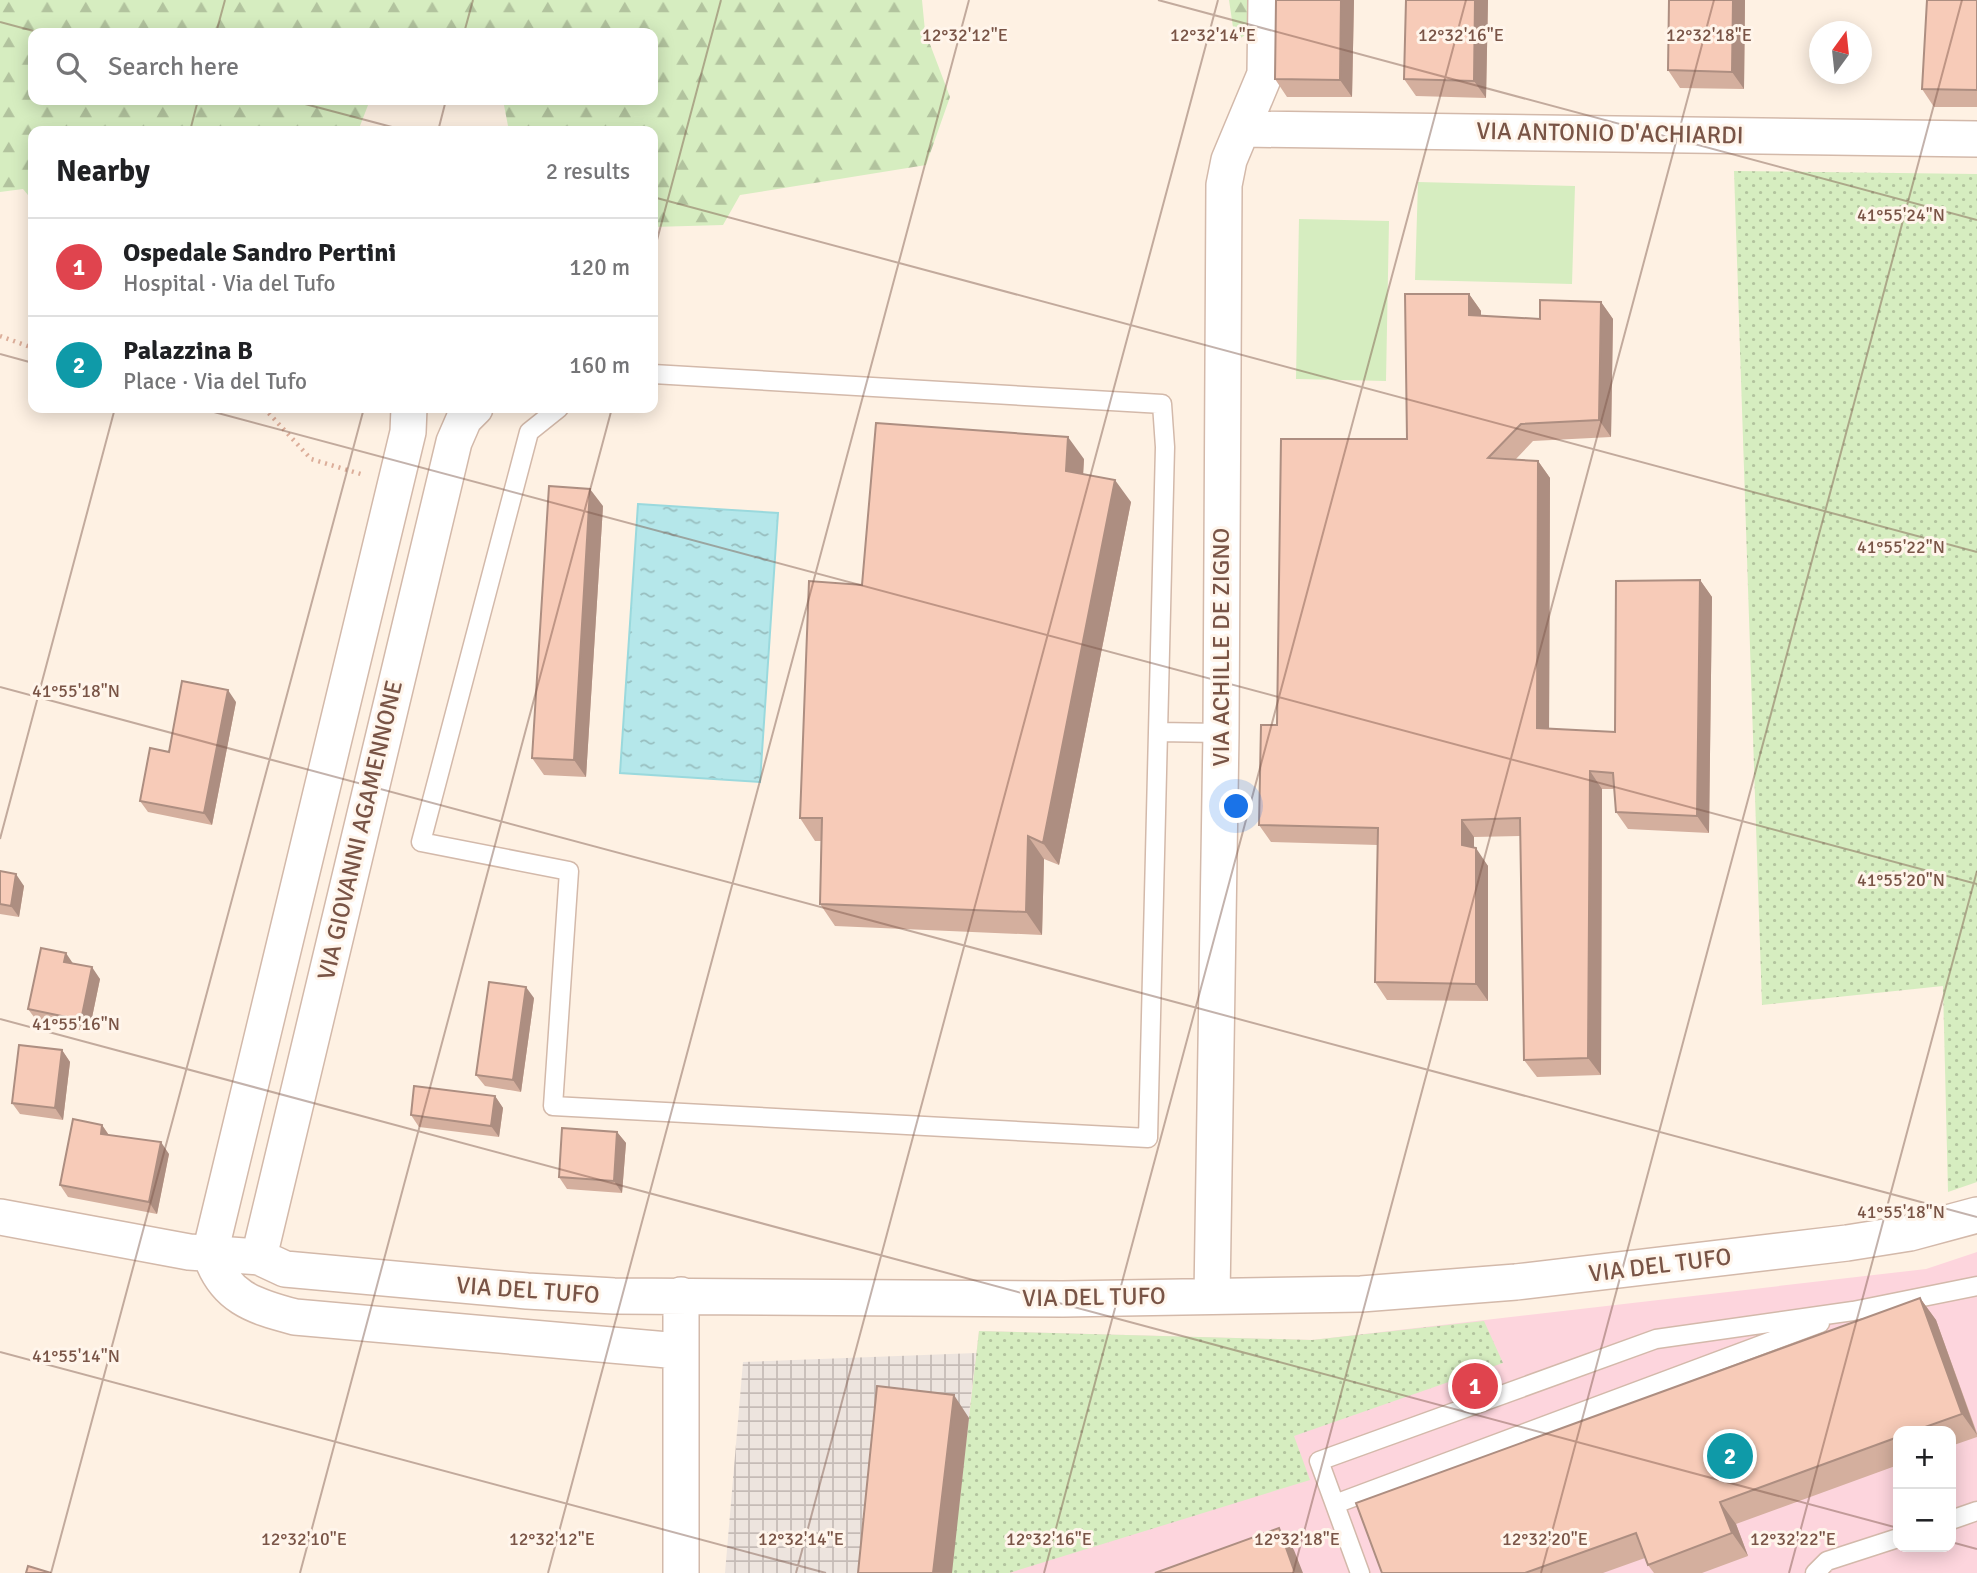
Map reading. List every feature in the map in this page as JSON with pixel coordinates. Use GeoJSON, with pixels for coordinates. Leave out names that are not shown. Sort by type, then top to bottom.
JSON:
{"type":"FeatureCollection","features":[{"type":"Feature","properties":{"kind":"street","name":"VIA ACHILLE DE ZIGNO"},"geometry":{"type":"LineString","coordinates":[[1212,1296],[1221,733],[1224,185],[1229,160],[1265,74],[1266,0]]}},
{"type":"Feature","properties":{"kind":"street","name":"VIA ANTONIO D'ACHIARDI"},"geometry":{"type":"LineString","coordinates":[[1244,129],[1977,139]]}},
{"type":"Feature","properties":{"kind":"street","name":"VIA GIOVANNI AGAMENNONE"},"geometry":{"type":"LineString","coordinates":[[210,1253],[278,960],[408,432],[408,413]]}},
{"type":"Feature","properties":{"kind":"street","name":"VIA GIOVANNI AGAMENNONE"},"geometry":{"type":"LineString","coordinates":[[259,1257],[454,442],[464,419],[470,413]]}},
{"type":"Feature","properties":{"kind":"street"},"geometry":{"type":"LineString","coordinates":[[352,668],[396,679]]}},
{"type":"Feature","properties":{"kind":"street"},"geometry":{"type":"LineString","coordinates":[[278,960],[326,971]]}},
{"type":"Feature","properties":{"kind":"street","name":"VIA DEL TUFO"},"geometry":{"type":"LineString","coordinates":[[0,1217],[175,1250],[259,1257],[285,1269],[527,1291],[614,1296],[681,1294],[1049,1298],[1361,1294],[1503,1284],[1847,1243],[1910,1233],[1977,1215]]}},
{"type":"Feature","properties":{"kind":"street","name":"VIA DEL TUFO"},"geometry":{"type":"LineString","coordinates":[[210,1253],[222,1281],[235,1292],[269,1310],[295,1317],[679,1352]]}},
{"type":"Feature","properties":{"kind":"street"},"geometry":{"type":"LineString","coordinates":[[681,1294],[681,1573]]}},
{"type":"Feature","properties":{"kind":"lane"},"geometry":{"type":"LineString","coordinates":[[553,413],[529,432],[421,842],[569,871],[553,1106],[1149,1138],[1165,447],[1162,404],[658,374]]}},
{"type":"Feature","properties":{"kind":"lane"},"geometry":{"type":"LineString","coordinates":[[1158,732],[1221,733]]}},
{"type":"Feature","properties":{"kind":"lane"},"geometry":{"type":"LineString","coordinates":[[1360,1573],[1319,1461],[1656,1339],[1853,1311],[1977,1286]]}},
{"type":"Feature","properties":{"kind":"lane"},"geometry":{"type":"LineString","coordinates":[[1335,1504],[1853,1311]]}},
{"type":"Feature","properties":{"kind":"lane"},"geometry":{"type":"LineString","coordinates":[[1956,1518],[1977,1511]]}},
{"type":"Feature","properties":{"kind":"lane"},"geometry":{"type":"LineString","coordinates":[[1815,1573],[1827,1561],[1893,1540]]}},
{"type":"Feature","properties":{"kind":"path"},"geometry":{"type":"LineString","coordinates":[[0,336],[28,346]]}},
{"type":"Feature","properties":{"kind":"path"},"geometry":{"type":"LineString","coordinates":[[269,413],[311,459],[396,482]]}},
{"type":"Feature","properties":{"kind":"shaded area"},"geometry":{"type":"Polygon","coordinates":[[[1977,1252],[1977,1573],[951,1573],[979,1331],[1312,1340],[1926,1269],[1977,1252]]]}},
{"type":"Feature","properties":{"kind":"shaded area"},"geometry":{"type":"Polygon","coordinates":[[[976,1353],[951,1573],[725,1573],[743,1362],[976,1353]]]}},
{"type":"Feature","properties":{"kind":"green space"},"geometry":{"type":"Polygon","coordinates":[[[0,0],[922,0],[925,31],[950,97],[926,165],[740,195],[723,225],[658,227],[658,126],[508,126],[504,105],[658,105],[658,28],[28,28],[28,105],[368,105],[360,126],[28,126],[28,195],[23,189],[0,192],[0,0]]]}},
{"type":"Feature","properties":{"kind":"green space"},"geometry":{"type":"Polygon","coordinates":[[[1229,0],[1256,0],[1256,29],[1235,41],[1229,0]]]}},
{"type":"Feature","properties":{"kind":"green space"},"geometry":{"type":"Polygon","coordinates":[[[1734,171],[1977,174],[1977,1182],[1948,1192],[1943,986],[1762,1005],[1734,171]]]}},
{"type":"Feature","properties":{"kind":"green space"},"geometry":{"type":"Polygon","coordinates":[[[1418,182],[1575,186],[1572,284],[1415,280],[1418,182]]]}},
{"type":"Feature","properties":{"kind":"green space"},"geometry":{"type":"Polygon","coordinates":[[[1299,219],[1389,221],[1386,381],[1296,379],[1299,219]]]}},
{"type":"Feature","properties":{"kind":"green space"},"geometry":{"type":"Polygon","coordinates":[[[1484,1321],[1503,1363],[1294,1436],[1310,1480],[1009,1573],[951,1573],[979,1331],[1312,1340],[1484,1321]]]}},
{"type":"Feature","properties":{"kind":"water"},"geometry":{"type":"Polygon","coordinates":[[[638,504],[778,513],[760,782],[620,773],[638,504]]]}},
{"type":"Feature","properties":{"kind":"building"},"geometry":{"type":"Polygon","coordinates":[[[1276,0],[1341,0],[1340,80],[1275,79],[1276,0]]]}},
{"type":"Feature","properties":{"kind":"building"},"geometry":{"type":"Polygon","coordinates":[[[1406,0],[1475,0],[1474,81],[1404,79],[1406,0]]]}},
{"type":"Feature","properties":{"kind":"building"},"geometry":{"type":"Polygon","coordinates":[[[1669,0],[1733,0],[1732,72],[1668,70],[1669,0]]]}},
{"type":"Feature","properties":{"kind":"building"},"geometry":{"type":"Polygon","coordinates":[[[1927,0],[1977,0],[1977,90],[1922,89],[1927,0]]]}},
{"type":"Feature","properties":{"kind":"building"},"geometry":{"type":"Polygon","coordinates":[[[1405,294],[1469,294],[1469,315],[1540,319],[1540,300],[1601,302],[1599,420],[1521,424],[1488,458],[1538,461],[1537,728],[1615,732],[1616,581],[1700,580],[1697,816],[1616,812],[1613,773],[1590,771],[1588,1058],[1524,1060],[1520,818],[1462,820],[1462,845],[1476,848],[1476,984],[1375,982],[1378,828],[1259,825],[1261,725],[1277,725],[1281,439],[1407,439],[1405,294]]]}},
{"type":"Feature","properties":{"kind":"building"},"geometry":{"type":"Polygon","coordinates":[[[876,423],[1068,437],[1066,471],[1115,480],[1043,843],[1028,836],[1026,912],[820,904],[822,818],[800,818],[809,581],[862,585],[876,423]]]}},
{"type":"Feature","properties":{"kind":"building"},"geometry":{"type":"Polygon","coordinates":[[[549,486],[590,489],[574,760],[532,758],[549,486]]]}},
{"type":"Feature","properties":{"kind":"building"},"geometry":{"type":"Polygon","coordinates":[[[182,681],[228,690],[204,813],[140,801],[150,748],[169,752],[182,681]]]}},
{"type":"Feature","properties":{"kind":"building"},"geometry":{"type":"Polygon","coordinates":[[[0,871],[16,874],[11,906],[0,904],[0,871]]]}},
{"type":"Feature","properties":{"kind":"building"},"geometry":{"type":"Polygon","coordinates":[[[41,948],[66,953],[64,962],[92,967],[81,1020],[28,1009],[41,948]]]}},
{"type":"Feature","properties":{"kind":"building"},"geometry":{"type":"Polygon","coordinates":[[[489,982],[526,987],[513,1080],[476,1075],[489,982]]]}},
{"type":"Feature","properties":{"kind":"building"},"geometry":{"type":"Polygon","coordinates":[[[19,1045],[62,1050],[55,1108],[12,1103],[19,1045]]]}},
{"type":"Feature","properties":{"kind":"building"},"geometry":{"type":"Polygon","coordinates":[[[414,1086],[495,1096],[491,1126],[411,1115],[414,1086]]]}},
{"type":"Feature","properties":{"kind":"building"},"geometry":{"type":"Polygon","coordinates":[[[73,1119],[102,1125],[101,1134],[161,1142],[149,1202],[60,1185],[73,1119]]]}},
{"type":"Feature","properties":{"kind":"building"},"geometry":{"type":"Polygon","coordinates":[[[562,1128],[617,1132],[614,1181],[559,1177],[562,1128]]]}},
{"type":"Feature","properties":{"kind":"building"},"geometry":{"type":"Polygon","coordinates":[[[1920,1298],[1962,1414],[1928,1426],[1893,1426],[1893,1439],[1720,1502],[1732,1533],[1648,1565],[1636,1533],[1525,1573],[1382,1573],[1356,1503],[1920,1298]]]}},
{"type":"Feature","properties":{"kind":"building"},"geometry":{"type":"Polygon","coordinates":[[[877,1386],[954,1395],[933,1573],[858,1573],[877,1386]]]}},
{"type":"Feature","properties":{"kind":"building"},"geometry":{"type":"Polygon","coordinates":[[[1279,1528],[1295,1573],[1155,1573],[1279,1528]]]}},
{"type":"Feature","properties":{"kind":"building"},"geometry":{"type":"Polygon","coordinates":[[[28,1566],[51,1573],[26,1573],[28,1566]]]}},
{"type":"Feature","properties":{"kind":"place","name":"Ospedale Sandro Pertini"},"geometry":{"type":"Point","coordinates":[1475,1386]}},
{"type":"Feature","properties":{"kind":"place","name":"Palazzina B"},"geometry":{"type":"Point","coordinates":[1730,1456]}}]}
